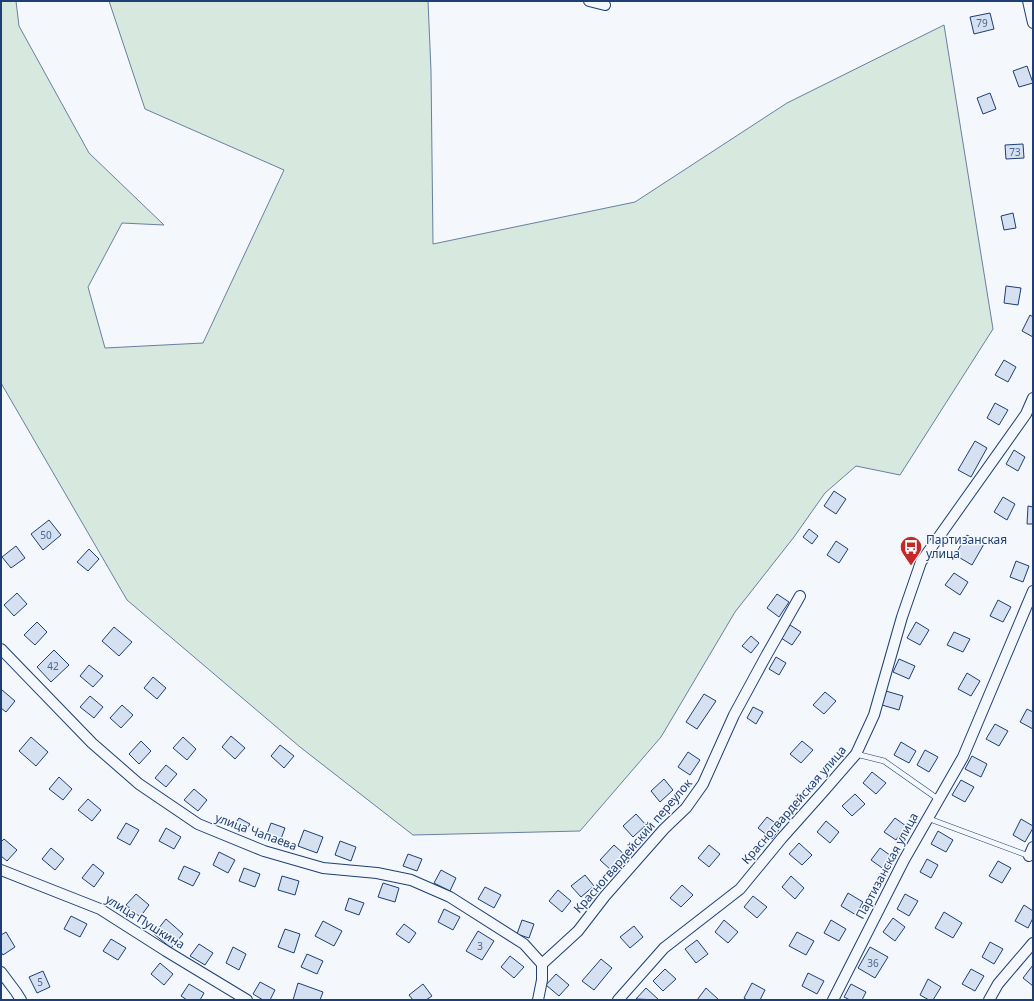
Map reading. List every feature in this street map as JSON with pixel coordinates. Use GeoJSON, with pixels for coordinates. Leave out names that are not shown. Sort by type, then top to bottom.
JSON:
{"type":"FeatureCollection","features":[{"type":"Feature","properties":{"kind":"street"},"geometry":{"type":"LineString","coordinates":[[589,1],[605,5]]}},
{"type":"Feature","properties":{"kind":"street"},"geometry":{"type":"LineString","coordinates":[[1028,1],[1033,23]]}},
{"type":"Feature","properties":{"kind":"street","name":"Красногвардейская улица"},"geometry":{"type":"LineString","coordinates":[[618,1000],[664,948],[740,889],[782,838],[856,754],[874,715],[902,617],[921,562],[1026,414],[1033,398]]}},
{"type":"Feature","properties":{"kind":"street","name":"Партизанская улица"},"geometry":{"type":"LineString","coordinates":[[833,1000],[904,860],[963,756],[1033,591]]}},
{"type":"Feature","properties":{"kind":"street","name":"Красногвардейский переулок"},"geometry":{"type":"LineString","coordinates":[[542,964],[578,931],[605,896],[664,829],[686,808],[703,784],[734,715],[800,596]]}},
{"type":"Feature","properties":{"kind":"street","name":"улица Чапаева"},"geometry":{"type":"LineString","coordinates":[[1,649],[92,743],[139,784],[198,824],[264,851],[323,868],[377,873],[411,880],[450,897],[524,944],[542,964]]}},
{"type":"Feature","properties":{"kind":"street","name":"улица Пушкина"},"geometry":{"type":"LineString","coordinates":[[1,870],[100,908],[166,951],[247,1000]]}},
{"type":"Feature","properties":{"kind":"street"},"geometry":{"type":"LineString","coordinates":[[989,1000],[998,984],[1033,943]]}},
{"type":"Feature","properties":{"kind":"street"},"geometry":{"type":"LineString","coordinates":[[538,1000],[542,980],[542,964]]}},
{"type":"Feature","properties":{"kind":"street"},"geometry":{"type":"LineString","coordinates":[[1,972],[21,1000]]}},
{"type":"Feature","properties":{"kind":"lane"},"geometry":{"type":"LineString","coordinates":[[856,754],[884,761],[938,799]]}},
{"type":"Feature","properties":{"kind":"lane"},"geometry":{"type":"LineString","coordinates":[[927,818],[1032,854]]}},
{"type":"Feature","properties":{"kind":"shaded area"},"geometry":{"type":"Polygon","coordinates":[[[1,1],[16,1],[19,26],[89,153],[164,225],[122,223],[88,287],[105,348],[203,343],[284,170],[145,109],[109,1],[428,1],[431,71],[433,244],[635,202],[787,103],[944,25],[993,329],[900,475],[856,466],[825,493],[794,537],[735,612],[661,737],[580,831],[413,835],[300,747],[127,600],[1,383],[1,1]]]}},
{"type":"Feature","properties":{"kind":"building"},"geometry":{"type":"Polygon","coordinates":[[[990,13],[994,29],[974,34],[970,17],[990,13]]]}},
{"type":"Feature","properties":{"kind":"building"},"geometry":{"type":"Polygon","coordinates":[[[1027,66],[1033,83],[1019,87],[1013,71],[1027,66]]]}},
{"type":"Feature","properties":{"kind":"building"},"geometry":{"type":"Polygon","coordinates":[[[990,93],[996,109],[983,114],[977,98],[990,93]]]}},
{"type":"Feature","properties":{"kind":"building"},"geometry":{"type":"Polygon","coordinates":[[[1023,144],[1024,158],[1006,159],[1005,145],[1023,144]]]}},
{"type":"Feature","properties":{"kind":"building"},"geometry":{"type":"Polygon","coordinates":[[[1013,213],[1016,228],[1004,230],[1001,216],[1013,213]]]}},
{"type":"Feature","properties":{"kind":"building"},"geometry":{"type":"Polygon","coordinates":[[[1006,286],[1021,288],[1018,305],[1004,303],[1006,286]]]}},
{"type":"Feature","properties":{"kind":"building"},"geometry":{"type":"Polygon","coordinates":[[[1030,315],[1033,317],[1033,337],[1022,331],[1030,315]]]}},
{"type":"Feature","properties":{"kind":"building"},"geometry":{"type":"Polygon","coordinates":[[[1004,360],[1016,367],[1008,382],[995,375],[1004,360]]]}},
{"type":"Feature","properties":{"kind":"building"},"geometry":{"type":"Polygon","coordinates":[[[995,403],[1008,410],[999,425],[987,418],[995,403]]]}},
{"type":"Feature","properties":{"kind":"building"},"geometry":{"type":"Polygon","coordinates":[[[975,441],[987,448],[971,477],[958,470],[975,441]]]}},
{"type":"Feature","properties":{"kind":"building"},"geometry":{"type":"Polygon","coordinates":[[[1014,450],[1025,457],[1018,471],[1006,464],[1014,450]]]}},
{"type":"Feature","properties":{"kind":"building"},"geometry":{"type":"Polygon","coordinates":[[[834,491],[846,499],[836,514],[824,506],[834,491]]]}},
{"type":"Feature","properties":{"kind":"building"},"geometry":{"type":"Polygon","coordinates":[[[1003,497],[1015,504],[1007,520],[994,512],[1003,497]]]}},
{"type":"Feature","properties":{"kind":"building"},"geometry":{"type":"Polygon","coordinates":[[[1028,506],[1033,507],[1033,524],[1027,524],[1028,506]]]}},
{"type":"Feature","properties":{"kind":"building"},"geometry":{"type":"Polygon","coordinates":[[[49,520],[61,535],[43,550],[31,534],[49,520]]]}},
{"type":"Feature","properties":{"kind":"building"},"geometry":{"type":"Polygon","coordinates":[[[809,529],[818,536],[812,544],[803,537],[809,529]]]}},
{"type":"Feature","properties":{"kind":"building"},"geometry":{"type":"Polygon","coordinates":[[[967,535],[984,544],[972,565],[955,555],[967,535]]]}},
{"type":"Feature","properties":{"kind":"building"},"geometry":{"type":"Polygon","coordinates":[[[836,541],[848,549],[839,563],[827,555],[836,541]]]}},
{"type":"Feature","properties":{"kind":"building"},"geometry":{"type":"Polygon","coordinates":[[[16,546],[25,558],[11,568],[2,557],[16,546]]]}},
{"type":"Feature","properties":{"kind":"building"},"geometry":{"type":"Polygon","coordinates":[[[89,549],[99,559],[88,571],[77,562],[89,549]]]}},
{"type":"Feature","properties":{"kind":"building"},"geometry":{"type":"Polygon","coordinates":[[[1016,561],[1029,566],[1023,582],[1010,577],[1016,561]]]}},
{"type":"Feature","properties":{"kind":"building"},"geometry":{"type":"Polygon","coordinates":[[[954,573],[968,582],[960,595],[945,585],[954,573]]]}},
{"type":"Feature","properties":{"kind":"building"},"geometry":{"type":"Polygon","coordinates":[[[17,593],[27,604],[14,616],[4,605],[17,593]]]}},
{"type":"Feature","properties":{"kind":"building"},"geometry":{"type":"Polygon","coordinates":[[[777,594],[789,602],[779,617],[767,608],[777,594]]]}},
{"type":"Feature","properties":{"kind":"building"},"geometry":{"type":"Polygon","coordinates":[[[998,600],[1011,607],[1003,622],[990,616],[998,600]]]}},
{"type":"Feature","properties":{"kind":"building"},"geometry":{"type":"Polygon","coordinates":[[[37,622],[47,632],[35,645],[24,635],[37,622]]]}},
{"type":"Feature","properties":{"kind":"building"},"geometry":{"type":"Polygon","coordinates":[[[916,622],[929,630],[920,645],[907,638],[916,622]]]}},
{"type":"Feature","properties":{"kind":"building"},"geometry":{"type":"Polygon","coordinates":[[[790,625],[801,632],[792,645],[781,638],[790,625]]]}},
{"type":"Feature","properties":{"kind":"building"},"geometry":{"type":"Polygon","coordinates":[[[114,627],[132,642],[119,656],[102,641],[114,627]]]}},
{"type":"Feature","properties":{"kind":"building"},"geometry":{"type":"Polygon","coordinates":[[[954,632],[970,639],[963,652],[947,645],[954,632]]]}},
{"type":"Feature","properties":{"kind":"building"},"geometry":{"type":"Polygon","coordinates":[[[751,636],[759,643],[751,653],[742,646],[751,636]]]}},
{"type":"Feature","properties":{"kind":"building"},"geometry":{"type":"Polygon","coordinates":[[[54,650],[69,665],[51,682],[37,667],[54,650]]]}},
{"type":"Feature","properties":{"kind":"building"},"geometry":{"type":"Polygon","coordinates":[[[776,657],[786,663],[779,675],[769,669],[776,657]]]}},
{"type":"Feature","properties":{"kind":"building"},"geometry":{"type":"Polygon","coordinates":[[[899,659],[915,666],[909,679],[893,672],[899,659]]]}},
{"type":"Feature","properties":{"kind":"building"},"geometry":{"type":"Polygon","coordinates":[[[89,665],[103,676],[93,687],[80,676],[89,665]]]}},
{"type":"Feature","properties":{"kind":"building"},"geometry":{"type":"Polygon","coordinates":[[[967,673],[980,681],[971,696],[958,689],[967,673]]]}},
{"type":"Feature","properties":{"kind":"building"},"geometry":{"type":"Polygon","coordinates":[[[153,677],[166,688],[157,699],[144,688],[153,677]]]}},
{"type":"Feature","properties":{"kind":"building"},"geometry":{"type":"Polygon","coordinates":[[[2,690],[15,701],[6,712],[1,708],[2,690]]]}},
{"type":"Feature","properties":{"kind":"building"},"geometry":{"type":"Polygon","coordinates":[[[886,691],[903,696],[899,710],[882,705],[886,691]]]}},
{"type":"Feature","properties":{"kind":"building"},"geometry":{"type":"Polygon","coordinates":[[[825,692],[836,701],[824,714],[813,705],[825,692]]]}},
{"type":"Feature","properties":{"kind":"building"},"geometry":{"type":"Polygon","coordinates":[[[704,694],[716,701],[697,729],[686,722],[704,694]]]}},
{"type":"Feature","properties":{"kind":"building"},"geometry":{"type":"Polygon","coordinates":[[[90,696],[103,707],[94,718],[80,707],[90,696]]]}},
{"type":"Feature","properties":{"kind":"building"},"geometry":{"type":"Polygon","coordinates":[[[122,705],[133,715],[121,728],[110,718],[122,705]]]}},
{"type":"Feature","properties":{"kind":"building"},"geometry":{"type":"Polygon","coordinates":[[[753,707],[763,712],[756,724],[747,718],[753,707]]]}},
{"type":"Feature","properties":{"kind":"building"},"geometry":{"type":"Polygon","coordinates":[[[1027,709],[1033,712],[1033,729],[1020,722],[1027,709]]]}},
{"type":"Feature","properties":{"kind":"building"},"geometry":{"type":"Polygon","coordinates":[[[995,724],[1008,731],[999,746],[986,739],[995,724]]]}},
{"type":"Feature","properties":{"kind":"building"},"geometry":{"type":"Polygon","coordinates":[[[231,736],[245,748],[235,759],[222,747],[231,736]]]}},
{"type":"Feature","properties":{"kind":"building"},"geometry":{"type":"Polygon","coordinates":[[[31,737],[48,752],[36,766],[19,751],[31,737]]]}},
{"type":"Feature","properties":{"kind":"building"},"geometry":{"type":"Polygon","coordinates":[[[183,737],[196,749],[187,760],[173,748],[183,737]]]}},
{"type":"Feature","properties":{"kind":"building"},"geometry":{"type":"Polygon","coordinates":[[[141,741],[151,751],[139,764],[129,754],[141,741]]]}},
{"type":"Feature","properties":{"kind":"building"},"geometry":{"type":"Polygon","coordinates":[[[802,741],[813,750],[801,763],[790,754],[802,741]]]}},
{"type":"Feature","properties":{"kind":"building"},"geometry":{"type":"Polygon","coordinates":[[[901,742],[916,751],[909,763],[894,755],[901,742]]]}},
{"type":"Feature","properties":{"kind":"building"},"geometry":{"type":"Polygon","coordinates":[[[280,745],[294,756],[284,768],[271,756],[280,745]]]}},
{"type":"Feature","properties":{"kind":"building"},"geometry":{"type":"Polygon","coordinates":[[[925,750],[938,757],[929,772],[917,765],[925,750]]]}},
{"type":"Feature","properties":{"kind":"building"},"geometry":{"type":"Polygon","coordinates":[[[688,752],[700,760],[690,775],[678,767],[688,752]]]}},
{"type":"Feature","properties":{"kind":"building"},"geometry":{"type":"Polygon","coordinates":[[[972,756],[987,764],[981,777],[965,769],[972,756]]]}},
{"type":"Feature","properties":{"kind":"building"},"geometry":{"type":"Polygon","coordinates":[[[166,765],[177,774],[166,787],[155,778],[166,765]]]}},
{"type":"Feature","properties":{"kind":"building"},"geometry":{"type":"Polygon","coordinates":[[[872,772],[886,783],[876,794],[863,783],[872,772]]]}},
{"type":"Feature","properties":{"kind":"building"},"geometry":{"type":"Polygon","coordinates":[[[59,777],[72,789],[63,800],[49,789],[59,777]]]}},
{"type":"Feature","properties":{"kind":"building"},"geometry":{"type":"Polygon","coordinates":[[[664,779],[673,790],[660,802],[651,791],[664,779]]]}},
{"type":"Feature","properties":{"kind":"building"},"geometry":{"type":"Polygon","coordinates":[[[961,780],[974,787],[965,802],[952,795],[961,780]]]}},
{"type":"Feature","properties":{"kind":"building"},"geometry":{"type":"Polygon","coordinates":[[[194,789],[207,800],[198,811],[184,800],[194,789]]]}},
{"type":"Feature","properties":{"kind":"building"},"geometry":{"type":"Polygon","coordinates":[[[855,794],[865,804],[852,816],[842,806],[855,794]]]}},
{"type":"Feature","properties":{"kind":"building"},"geometry":{"type":"Polygon","coordinates":[[[88,799],[101,810],[92,821],[78,810],[88,799]]]}},
{"type":"Feature","properties":{"kind":"building"},"geometry":{"type":"Polygon","coordinates":[[[636,814],[646,825],[633,837],[623,826],[636,814]]]}},
{"type":"Feature","properties":{"kind":"building"},"geometry":{"type":"Polygon","coordinates":[[[767,817],[781,827],[772,839],[758,828],[767,817]]]}},
{"type":"Feature","properties":{"kind":"building"},"geometry":{"type":"Polygon","coordinates":[[[239,818],[250,824],[244,833],[233,827],[239,818]]]}},
{"type":"Feature","properties":{"kind":"building"},"geometry":{"type":"Polygon","coordinates":[[[895,818],[906,826],[896,840],[884,832],[895,818]]]}},
{"type":"Feature","properties":{"kind":"building"},"geometry":{"type":"Polygon","coordinates":[[[1021,819],[1033,826],[1025,842],[1013,835],[1021,819]]]}},
{"type":"Feature","properties":{"kind":"building"},"geometry":{"type":"Polygon","coordinates":[[[826,821],[839,832],[830,843],[817,832],[826,821]]]}},
{"type":"Feature","properties":{"kind":"building"},"geometry":{"type":"Polygon","coordinates":[[[126,823],[139,830],[130,845],[117,838],[126,823]]]}},
{"type":"Feature","properties":{"kind":"building"},"geometry":{"type":"Polygon","coordinates":[[[271,823],[285,828],[279,844],[265,839],[271,823]]]}},
{"type":"Feature","properties":{"kind":"building"},"geometry":{"type":"Polygon","coordinates":[[[166,828],[181,837],[174,849],[159,841],[166,828]]]}},
{"type":"Feature","properties":{"kind":"building"},"geometry":{"type":"Polygon","coordinates":[[[304,830],[323,837],[317,853],[298,846],[304,830]]]}},
{"type":"Feature","properties":{"kind":"building"},"geometry":{"type":"Polygon","coordinates":[[[938,831],[953,840],[946,852],[931,844],[938,831]]]}},
{"type":"Feature","properties":{"kind":"building"},"geometry":{"type":"Polygon","coordinates":[[[4,839],[17,850],[7,861],[1,856],[1,842],[4,839]]]}},
{"type":"Feature","properties":{"kind":"building"},"geometry":{"type":"Polygon","coordinates":[[[340,841],[356,847],[351,861],[335,855],[340,841]]]}},
{"type":"Feature","properties":{"kind":"building"},"geometry":{"type":"Polygon","coordinates":[[[799,843],[812,855],[802,865],[789,854],[799,843]]]}},
{"type":"Feature","properties":{"kind":"building"},"geometry":{"type":"Polygon","coordinates":[[[614,845],[626,856],[612,871],[600,860],[614,845]]]}},
{"type":"Feature","properties":{"kind":"building"},"geometry":{"type":"Polygon","coordinates":[[[709,845],[720,854],[709,867],[698,858],[709,845]]]}},
{"type":"Feature","properties":{"kind":"building"},"geometry":{"type":"Polygon","coordinates":[[[51,848],[64,859],[55,870],[42,859],[51,848]]]}},
{"type":"Feature","properties":{"kind":"building"},"geometry":{"type":"Polygon","coordinates":[[[880,848],[894,858],[885,870],[871,860],[880,848]]]}},
{"type":"Feature","properties":{"kind":"building"},"geometry":{"type":"Polygon","coordinates":[[[219,852],[235,860],[228,873],[213,865],[219,852]]]}},
{"type":"Feature","properties":{"kind":"building"},"geometry":{"type":"Polygon","coordinates":[[[408,854],[422,859],[417,871],[403,866],[408,854]]]}},
{"type":"Feature","properties":{"kind":"building"},"geometry":{"type":"Polygon","coordinates":[[[927,859],[938,865],[931,878],[920,872],[927,859]]]}},
{"type":"Feature","properties":{"kind":"building"},"geometry":{"type":"Polygon","coordinates":[[[998,861],[1011,868],[1002,883],[989,876],[998,861]]]}},
{"type":"Feature","properties":{"kind":"building"},"geometry":{"type":"Polygon","coordinates":[[[93,864],[104,873],[94,887],[82,878],[93,864]]]}},
{"type":"Feature","properties":{"kind":"building"},"geometry":{"type":"Polygon","coordinates":[[[184,866],[200,873],[193,886],[178,879],[184,866]]]}},
{"type":"Feature","properties":{"kind":"building"},"geometry":{"type":"Polygon","coordinates":[[[244,868],[260,874],[255,887],[239,881],[244,868]]]}},
{"type":"Feature","properties":{"kind":"building"},"geometry":{"type":"Polygon","coordinates":[[[441,870],[456,878],[450,891],[434,883],[441,870]]]}},
{"type":"Feature","properties":{"kind":"building"},"geometry":{"type":"Polygon","coordinates":[[[585,875],[594,886],[581,897],[571,886],[585,875]]]}},
{"type":"Feature","properties":{"kind":"building"},"geometry":{"type":"Polygon","coordinates":[[[282,876],[299,881],[295,895],[278,890],[282,876]]]}},
{"type":"Feature","properties":{"kind":"building"},"geometry":{"type":"Polygon","coordinates":[[[791,876],[804,888],[795,899],[782,887],[791,876]]]}},
{"type":"Feature","properties":{"kind":"building"},"geometry":{"type":"Polygon","coordinates":[[[383,883],[399,888],[395,902],[378,897],[383,883]]]}},
{"type":"Feature","properties":{"kind":"building"},"geometry":{"type":"Polygon","coordinates":[[[682,885],[693,895],[681,907],[670,898],[682,885]]]}},
{"type":"Feature","properties":{"kind":"building"},"geometry":{"type":"Polygon","coordinates":[[[485,887],[501,895],[494,908],[478,899],[485,887]]]}},
{"type":"Feature","properties":{"kind":"building"},"geometry":{"type":"Polygon","coordinates":[[[558,890],[571,901],[562,912],[549,901],[558,890]]]}},
{"type":"Feature","properties":{"kind":"building"},"geometry":{"type":"Polygon","coordinates":[[[848,893],[863,902],[856,915],[841,906],[848,893]]]}},
{"type":"Feature","properties":{"kind":"building"},"geometry":{"type":"Polygon","coordinates":[[[136,894],[149,905],[140,917],[126,905],[136,894]]]}},
{"type":"Feature","properties":{"kind":"building"},"geometry":{"type":"Polygon","coordinates":[[[905,894],[918,901],[909,916],[897,909],[905,894]]]}},
{"type":"Feature","properties":{"kind":"building"},"geometry":{"type":"Polygon","coordinates":[[[753,896],[767,907],[757,918],[744,907],[753,896]]]}},
{"type":"Feature","properties":{"kind":"building"},"geometry":{"type":"Polygon","coordinates":[[[349,898],[364,903],[359,915],[345,910],[349,898]]]}},
{"type":"Feature","properties":{"kind":"building"},"geometry":{"type":"Polygon","coordinates":[[[1024,905],[1033,911],[1033,918],[1028,928],[1015,921],[1024,905]]]}},
{"type":"Feature","properties":{"kind":"building"},"geometry":{"type":"Polygon","coordinates":[[[444,909],[460,917],[453,930],[438,922],[444,909]]]}},
{"type":"Feature","properties":{"kind":"building"},"geometry":{"type":"Polygon","coordinates":[[[944,912],[962,923],[953,938],[935,928],[944,912]]]}},
{"type":"Feature","properties":{"kind":"building"},"geometry":{"type":"Polygon","coordinates":[[[71,916],[87,924],[80,937],[64,929],[71,916]]]}},
{"type":"Feature","properties":{"kind":"building"},"geometry":{"type":"Polygon","coordinates":[[[893,918],[905,927],[895,941],[883,932],[893,918]]]}},
{"type":"Feature","properties":{"kind":"building"},"geometry":{"type":"Polygon","coordinates":[[[166,919],[183,934],[171,948],[154,934],[166,919]]]}},
{"type":"Feature","properties":{"kind":"building"},"geometry":{"type":"Polygon","coordinates":[[[522,920],[534,924],[529,938],[517,934],[522,920]]]}},
{"type":"Feature","properties":{"kind":"building"},"geometry":{"type":"Polygon","coordinates":[[[724,920],[738,932],[728,943],[715,932],[724,920]]]}},
{"type":"Feature","properties":{"kind":"building"},"geometry":{"type":"Polygon","coordinates":[[[831,920],[846,929],[839,941],[824,933],[831,920]]]}},
{"type":"Feature","properties":{"kind":"building"},"geometry":{"type":"Polygon","coordinates":[[[323,921],[342,931],[334,946],[315,936],[323,921]]]}},
{"type":"Feature","properties":{"kind":"building"},"geometry":{"type":"Polygon","coordinates":[[[404,924],[416,933],[409,943],[396,934],[404,924]]]}},
{"type":"Feature","properties":{"kind":"building"},"geometry":{"type":"Polygon","coordinates":[[[634,926],[643,937],[630,948],[620,937],[634,926]]]}},
{"type":"Feature","properties":{"kind":"building"},"geometry":{"type":"Polygon","coordinates":[[[285,929],[300,934],[294,953],[278,947],[285,929]]]}},
{"type":"Feature","properties":{"kind":"building"},"geometry":{"type":"Polygon","coordinates":[[[478,931],[494,941],[482,960],[466,951],[478,931]]]}},
{"type":"Feature","properties":{"kind":"building"},"geometry":{"type":"Polygon","coordinates":[[[6,932],[15,947],[3,955],[1,952],[1,935],[6,932]]]}},
{"type":"Feature","properties":{"kind":"building"},"geometry":{"type":"Polygon","coordinates":[[[797,932],[814,941],[806,955],[789,946],[797,932]]]}},
{"type":"Feature","properties":{"kind":"building"},"geometry":{"type":"Polygon","coordinates":[[[111,939],[126,948],[118,960],[103,951],[111,939]]]}},
{"type":"Feature","properties":{"kind":"building"},"geometry":{"type":"Polygon","coordinates":[[[697,940],[708,954],[696,963],[685,949],[697,940]]]}},
{"type":"Feature","properties":{"kind":"building"},"geometry":{"type":"Polygon","coordinates":[[[990,942],[1003,949],[994,964],[982,957],[990,942]]]}},
{"type":"Feature","properties":{"kind":"building"},"geometry":{"type":"Polygon","coordinates":[[[199,944],[213,953],[205,965],[190,956],[199,944]]]}},
{"type":"Feature","properties":{"kind":"building"},"geometry":{"type":"Polygon","coordinates":[[[233,947],[246,954],[239,970],[226,963],[233,947]]]}},
{"type":"Feature","properties":{"kind":"building"},"geometry":{"type":"Polygon","coordinates":[[[870,947],[888,957],[875,978],[858,968],[870,947]]]}},
{"type":"Feature","properties":{"kind":"building"},"geometry":{"type":"Polygon","coordinates":[[[307,954],[323,961],[317,974],[301,967],[307,954]]]}},
{"type":"Feature","properties":{"kind":"building"},"geometry":{"type":"Polygon","coordinates":[[[510,956],[524,967],[514,978],[501,967],[510,956]]]}},
{"type":"Feature","properties":{"kind":"building"},"geometry":{"type":"Polygon","coordinates":[[[601,959],[612,968],[594,990],[582,981],[601,959]]]}},
{"type":"Feature","properties":{"kind":"building"},"geometry":{"type":"Polygon","coordinates":[[[160,963],[173,974],[164,985],[151,974],[160,963]]]}},
{"type":"Feature","properties":{"kind":"building"},"geometry":{"type":"Polygon","coordinates":[[[1033,965],[1033,986],[1023,978],[1033,965]]]}},
{"type":"Feature","properties":{"kind":"building"},"geometry":{"type":"Polygon","coordinates":[[[665,969],[676,979],[663,991],[653,981],[665,969]]]}},
{"type":"Feature","properties":{"kind":"building"},"geometry":{"type":"Polygon","coordinates":[[[971,969],[984,976],[975,991],[962,984],[971,969]]]}},
{"type":"Feature","properties":{"kind":"building"},"geometry":{"type":"Polygon","coordinates":[[[43,971],[50,987],[37,993],[29,977],[43,971]]]}},
{"type":"Feature","properties":{"kind":"building"},"geometry":{"type":"Polygon","coordinates":[[[808,973],[824,981],[817,994],[802,986],[808,973]]]}},
{"type":"Feature","properties":{"kind":"building"},"geometry":{"type":"Polygon","coordinates":[[[556,974],[569,985],[559,996],[546,985],[556,974]]]}},
{"type":"Feature","properties":{"kind":"building"},"geometry":{"type":"Polygon","coordinates":[[[928,979],[941,987],[933,1000],[929,1000],[920,995],[928,979]]]}},
{"type":"Feature","properties":{"kind":"building"},"geometry":{"type":"Polygon","coordinates":[[[260,982],[275,990],[270,1000],[263,1000],[253,994],[260,982]]]}},
{"type":"Feature","properties":{"kind":"building"},"geometry":{"type":"Polygon","coordinates":[[[298,983],[323,992],[320,1000],[293,1000],[298,983]]]}},
{"type":"Feature","properties":{"kind":"building"},"geometry":{"type":"Polygon","coordinates":[[[752,983],[765,990],[760,1000],[747,1000],[744,998],[752,983]]]}},
{"type":"Feature","properties":{"kind":"building"},"geometry":{"type":"Polygon","coordinates":[[[189,984],[204,993],[200,1000],[187,1000],[181,996],[189,984]]]}},
{"type":"Feature","properties":{"kind":"building"},"geometry":{"type":"Polygon","coordinates":[[[423,984],[432,996],[426,1000],[413,1000],[409,995],[423,984]]]}},
{"type":"Feature","properties":{"kind":"building"},"geometry":{"type":"Polygon","coordinates":[[[851,984],[866,992],[862,1000],[850,1000],[844,997],[851,984]]]}},
{"type":"Feature","properties":{"kind":"building"},"geometry":{"type":"Polygon","coordinates":[[[646,988],[659,1000],[636,999],[646,988]]]}},
{"type":"Feature","properties":{"kind":"building"},"geometry":{"type":"Polygon","coordinates":[[[706,988],[719,1000],[697,1000],[706,988]]]}},
{"type":"Feature","properties":{"kind":"place","name":"Партизанская улица"},"geometry":{"type":"Point","coordinates":[911,566]}}]}
